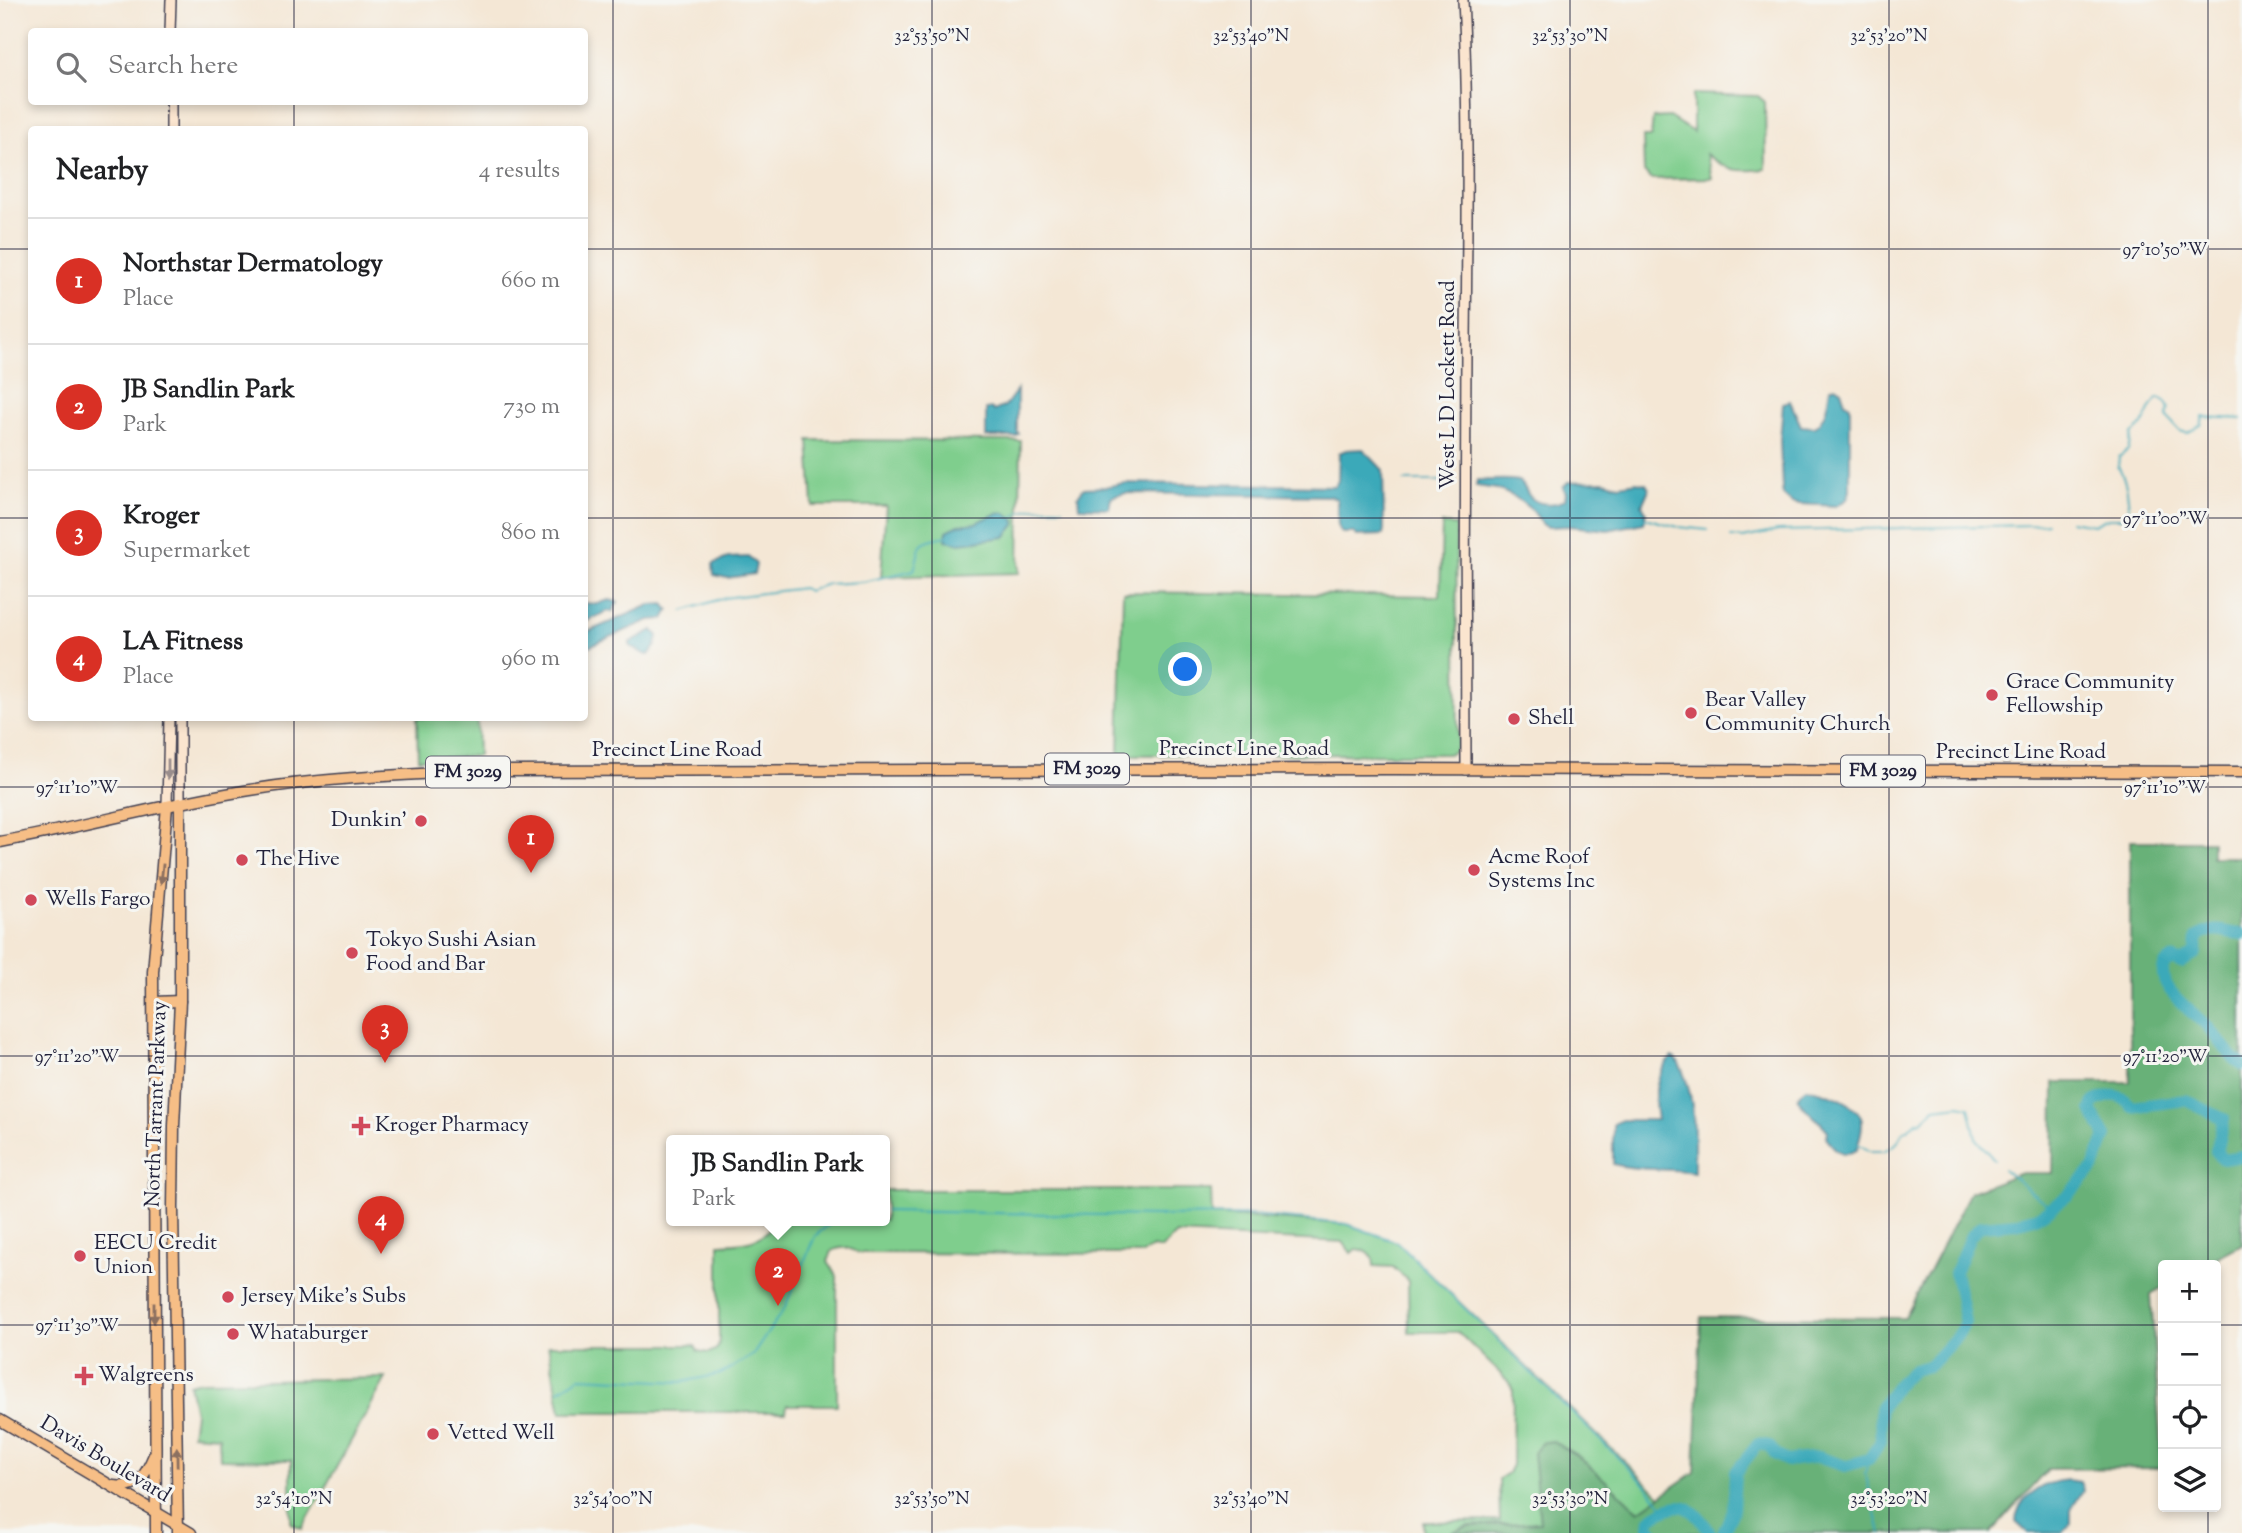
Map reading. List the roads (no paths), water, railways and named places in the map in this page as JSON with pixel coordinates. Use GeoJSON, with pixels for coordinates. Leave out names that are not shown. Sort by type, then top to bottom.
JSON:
{"type":"FeatureCollection","features":[{"type":"Feature","properties":{"kind":"main road"},"geometry":{"type":"LineString","coordinates":[[170,28],[171,0]]}},
{"type":"Feature","properties":{"kind":"main road","name":"West L D Lockett Road"},"geometry":{"type":"LineString","coordinates":[[1463,0],[1467,238],[1464,598],[1466,770]]}},
{"type":"Feature","properties":{"kind":"main road"},"geometry":{"type":"LineString","coordinates":[[171,105],[171,126]]}},
{"type":"Feature","properties":{"kind":"main road"},"geometry":{"type":"LineString","coordinates":[[167,806],[169,721]]}},
{"type":"Feature","properties":{"kind":"main road"},"geometry":{"type":"LineString","coordinates":[[180,721],[180,803]]}},
{"type":"Feature","properties":{"kind":"main road","name":"Precinct Line Road"},"geometry":{"type":"LineString","coordinates":[[0,842],[180,803],[282,785],[474,771],[944,769],[2242,772]]}},
{"type":"Feature","properties":{"kind":"main road","name":"North Tarrant Parkway"},"geometry":{"type":"LineString","coordinates":[[178,1529],[173,1196],[180,1001],[180,803]]}},
{"type":"Feature","properties":{"kind":"main road","name":"North Tarrant Parkway"},"geometry":{"type":"LineString","coordinates":[[156,1533],[154,1002],[155,942],[167,806]]}},
{"type":"Feature","properties":{"kind":"main road"},"geometry":{"type":"LineString","coordinates":[[154,1002],[180,1001]]}},
{"type":"Feature","properties":{"kind":"main road"},"geometry":{"type":"LineString","coordinates":[[154,1196],[173,1196]]}},
{"type":"Feature","properties":{"kind":"main road","name":"Davis Boulevard"},"geometry":{"type":"LineString","coordinates":[[0,1420],[157,1513],[178,1529],[191,1533]]}},
{"type":"Feature","properties":{"kind":"main road"},"geometry":{"type":"LineString","coordinates":[[109,1486],[130,1486],[145,1476],[156,1451]]}},
{"type":"Feature","properties":{"kind":"water"},"geometry":{"type":"Polygon","coordinates":[[[1835,386],[1841,390],[1845,402],[1850,405],[1850,491],[1847,499],[1836,506],[1792,503],[1783,495],[1782,488],[1780,440],[1783,403],[1790,401],[1801,426],[1814,427],[1824,415],[1830,388],[1835,386]]]}},
{"type":"Feature","properties":{"kind":"water"},"geometry":{"type":"Polygon","coordinates":[[[1017,390],[1019,434],[1016,437],[986,437],[986,409],[991,408],[994,411],[1005,406],[1017,390]]]}},
{"type":"Feature","properties":{"kind":"water"},"geometry":{"type":"Polygon","coordinates":[[[1363,449],[1383,470],[1383,535],[1357,536],[1354,533],[1342,533],[1338,527],[1337,499],[1329,496],[1126,493],[1111,497],[1109,508],[1079,507],[1078,496],[1084,488],[1124,483],[1335,486],[1338,480],[1339,453],[1363,449]]]}},
{"type":"Feature","properties":{"kind":"water"},"geometry":{"type":"Polygon","coordinates":[[[1477,480],[1518,481],[1531,498],[1545,504],[1565,499],[1563,487],[1568,482],[1646,484],[1649,489],[1642,505],[1646,512],[1644,523],[1608,530],[1548,527],[1515,497],[1497,489],[1476,486],[1477,480]]]}},
{"type":"Feature","properties":{"kind":"water"},"geometry":{"type":"Polygon","coordinates":[[[998,513],[1006,513],[1015,521],[1015,525],[1005,537],[960,543],[946,540],[947,531],[959,525],[976,523],[998,513]]]}},
{"type":"Feature","properties":{"kind":"water"},"geometry":{"type":"Polygon","coordinates":[[[748,557],[756,564],[754,574],[727,578],[714,575],[713,564],[728,558],[748,557]]]}},
{"type":"Feature","properties":{"kind":"water"},"geometry":{"type":"Polygon","coordinates":[[[609,600],[618,602],[612,612],[608,611],[588,621],[588,603],[597,604],[609,600]]]}},
{"type":"Feature","properties":{"kind":"water"},"geometry":{"type":"Polygon","coordinates":[[[664,604],[669,610],[664,619],[650,620],[588,647],[588,632],[650,605],[664,604]]]}},
{"type":"Feature","properties":{"kind":"water"},"geometry":{"type":"Polygon","coordinates":[[[653,630],[658,636],[649,655],[630,646],[630,642],[653,630]]]}},
{"type":"Feature","properties":{"kind":"water"},"geometry":{"type":"Polygon","coordinates":[[[1672,1057],[1677,1060],[1683,1073],[1691,1100],[1694,1172],[1613,1164],[1613,1124],[1622,1120],[1657,1120],[1657,1086],[1662,1070],[1672,1057]]]}},
{"type":"Feature","properties":{"kind":"water"},"geometry":{"type":"Polygon","coordinates":[[[1806,1088],[1848,1103],[1860,1115],[1862,1129],[1857,1150],[1843,1153],[1832,1146],[1826,1137],[1828,1131],[1798,1099],[1806,1088]]]}},
{"type":"Feature","properties":{"kind":"water"},"geometry":{"type":"Polygon","coordinates":[[[2067,1480],[2080,1482],[2083,1491],[2071,1509],[2071,1523],[2063,1533],[2028,1533],[2016,1522],[2021,1505],[2033,1492],[2049,1484],[2067,1480]]]}},
{"type":"Feature","properties":{"kind":"waterway"},"geometry":{"type":"LineString","coordinates":[[2070,521],[2094,525],[2108,518],[2127,518],[2128,498],[2118,466],[2119,457],[2128,450],[2132,434],[2145,421],[2158,398],[2164,400],[2169,408],[2167,417],[2180,431],[2187,433],[2201,425],[2203,417],[2242,419]]}},
{"type":"Feature","properties":{"kind":"waterway"},"geometry":{"type":"LineString","coordinates":[[1404,481],[1456,481]]}},
{"type":"Feature","properties":{"kind":"waterway"},"geometry":{"type":"LineString","coordinates":[[1012,518],[1030,509],[1062,508]]}},
{"type":"Feature","properties":{"kind":"waterway"},"geometry":{"type":"LineString","coordinates":[[1645,518],[1678,527],[1708,530]]}},
{"type":"Feature","properties":{"kind":"waterway"},"geometry":{"type":"LineString","coordinates":[[1731,537],[1743,538],[1778,531],[2047,523]]}},
{"type":"Feature","properties":{"kind":"waterway"},"geometry":{"type":"LineString","coordinates":[[683,611],[724,598],[803,588],[808,591],[827,584],[863,582],[914,570],[921,545],[929,540],[947,536]]}},
{"type":"Feature","properties":{"kind":"waterway"},"geometry":{"type":"LineString","coordinates":[[2242,934],[2215,931],[2204,933],[2197,937],[2196,953],[2181,963],[2172,959],[2164,967],[2163,975],[2174,995],[2242,1065]]}},
{"type":"Feature","properties":{"kind":"waterway"},"geometry":{"type":"LineString","coordinates":[[1723,1533],[1733,1510],[1735,1473],[1758,1444],[1769,1446],[1776,1455],[1787,1461],[1818,1457],[1845,1466],[1869,1459],[1881,1441],[1880,1409],[1896,1386],[1913,1370],[1928,1366],[1935,1360],[1959,1334],[1965,1322],[1955,1272],[1970,1237],[1981,1226],[2016,1223],[2037,1217],[2067,1196],[2093,1169],[2106,1136],[2091,1110],[2094,1102],[2115,1096],[2124,1099],[2132,1107],[2186,1100],[2224,1119],[2216,1151],[2223,1159],[2242,1156]]}},
{"type":"Feature","properties":{"kind":"waterway"},"geometry":{"type":"LineString","coordinates":[[1858,1144],[1870,1151],[1884,1151],[1897,1143],[1903,1132],[1922,1121],[1935,1108],[1959,1105],[1969,1107],[1976,1138],[1994,1159]]}},
{"type":"Feature","properties":{"kind":"waterway"},"geometry":{"type":"LineString","coordinates":[[2003,1169],[2051,1208]]}},
{"type":"Feature","properties":{"kind":"waterway"},"geometry":{"type":"LineString","coordinates":[[890,1211],[1253,1215],[1347,1224],[1397,1242],[1644,1483],[1665,1508]]}},
{"type":"Feature","properties":{"kind":"waterway"},"geometry":{"type":"LineString","coordinates":[[559,1390],[580,1377],[681,1382],[721,1374],[753,1355],[785,1307],[815,1236],[827,1226]]}},
{"type":"Feature","properties":{"kind":"waterway"},"geometry":{"type":"LineString","coordinates":[[1869,1459],[1865,1473],[1881,1533]]}},
{"type":"Feature","properties":{"kind":"waterway"},"geometry":{"type":"LineString","coordinates":[[1655,1533],[1649,1526],[1650,1519],[1677,1506],[1691,1510],[1710,1533]]}},
{"type":"Feature","properties":{"kind":"place","name":"Grace Community Fellowship"},"geometry":{"type":"Point","coordinates":[1992,695]}},
{"type":"Feature","properties":{"kind":"place","name":"Bear Valley Community Church"},"geometry":{"type":"Point","coordinates":[1691,713]}},
{"type":"Feature","properties":{"kind":"place","name":"Shell"},"geometry":{"type":"Point","coordinates":[1514,719]}},
{"type":"Feature","properties":{"kind":"place","name":"Dunkin'"},"geometry":{"type":"Point","coordinates":[421,821]}},
{"type":"Feature","properties":{"kind":"place","name":"The Hive"},"geometry":{"type":"Point","coordinates":[242,860]}},
{"type":"Feature","properties":{"kind":"place","name":"Acme Roof Systems Inc"},"geometry":{"type":"Point","coordinates":[1474,870]}},
{"type":"Feature","properties":{"kind":"place","name":"Northstar Dermatology"},"geometry":{"type":"Point","coordinates":[531,873]}},
{"type":"Feature","properties":{"kind":"place","name":"Wells Fargo"},"geometry":{"type":"Point","coordinates":[31,900]}},
{"type":"Feature","properties":{"kind":"place","name":"Tokyo Sushi Asian Food and Bar"},"geometry":{"type":"Point","coordinates":[352,953]}},
{"type":"Feature","properties":{"kind":"place","name":"Kroger"},"geometry":{"type":"Point","coordinates":[385,1063]}},
{"type":"Feature","properties":{"kind":"place","name":"Kroger Pharmacy"},"geometry":{"type":"Point","coordinates":[361,1126]}},
{"type":"Feature","properties":{"kind":"place","name":"LA Fitness"},"geometry":{"type":"Point","coordinates":[381,1254]}},
{"type":"Feature","properties":{"kind":"place","name":"EECU Credit Union"},"geometry":{"type":"Point","coordinates":[80,1256]}},
{"type":"Feature","properties":{"kind":"place","name":"Jersey Mike's Subs"},"geometry":{"type":"Point","coordinates":[228,1297]}},
{"type":"Feature","properties":{"kind":"place","name":"JB Sandlin Park"},"geometry":{"type":"Point","coordinates":[778,1306]}},
{"type":"Feature","properties":{"kind":"place","name":"Whataburger"},"geometry":{"type":"Point","coordinates":[233,1334]}},
{"type":"Feature","properties":{"kind":"place","name":"Walgreens"},"geometry":{"type":"Point","coordinates":[84,1376]}},
{"type":"Feature","properties":{"kind":"place","name":"Vetted Well"},"geometry":{"type":"Point","coordinates":[433,1434]}}]}
